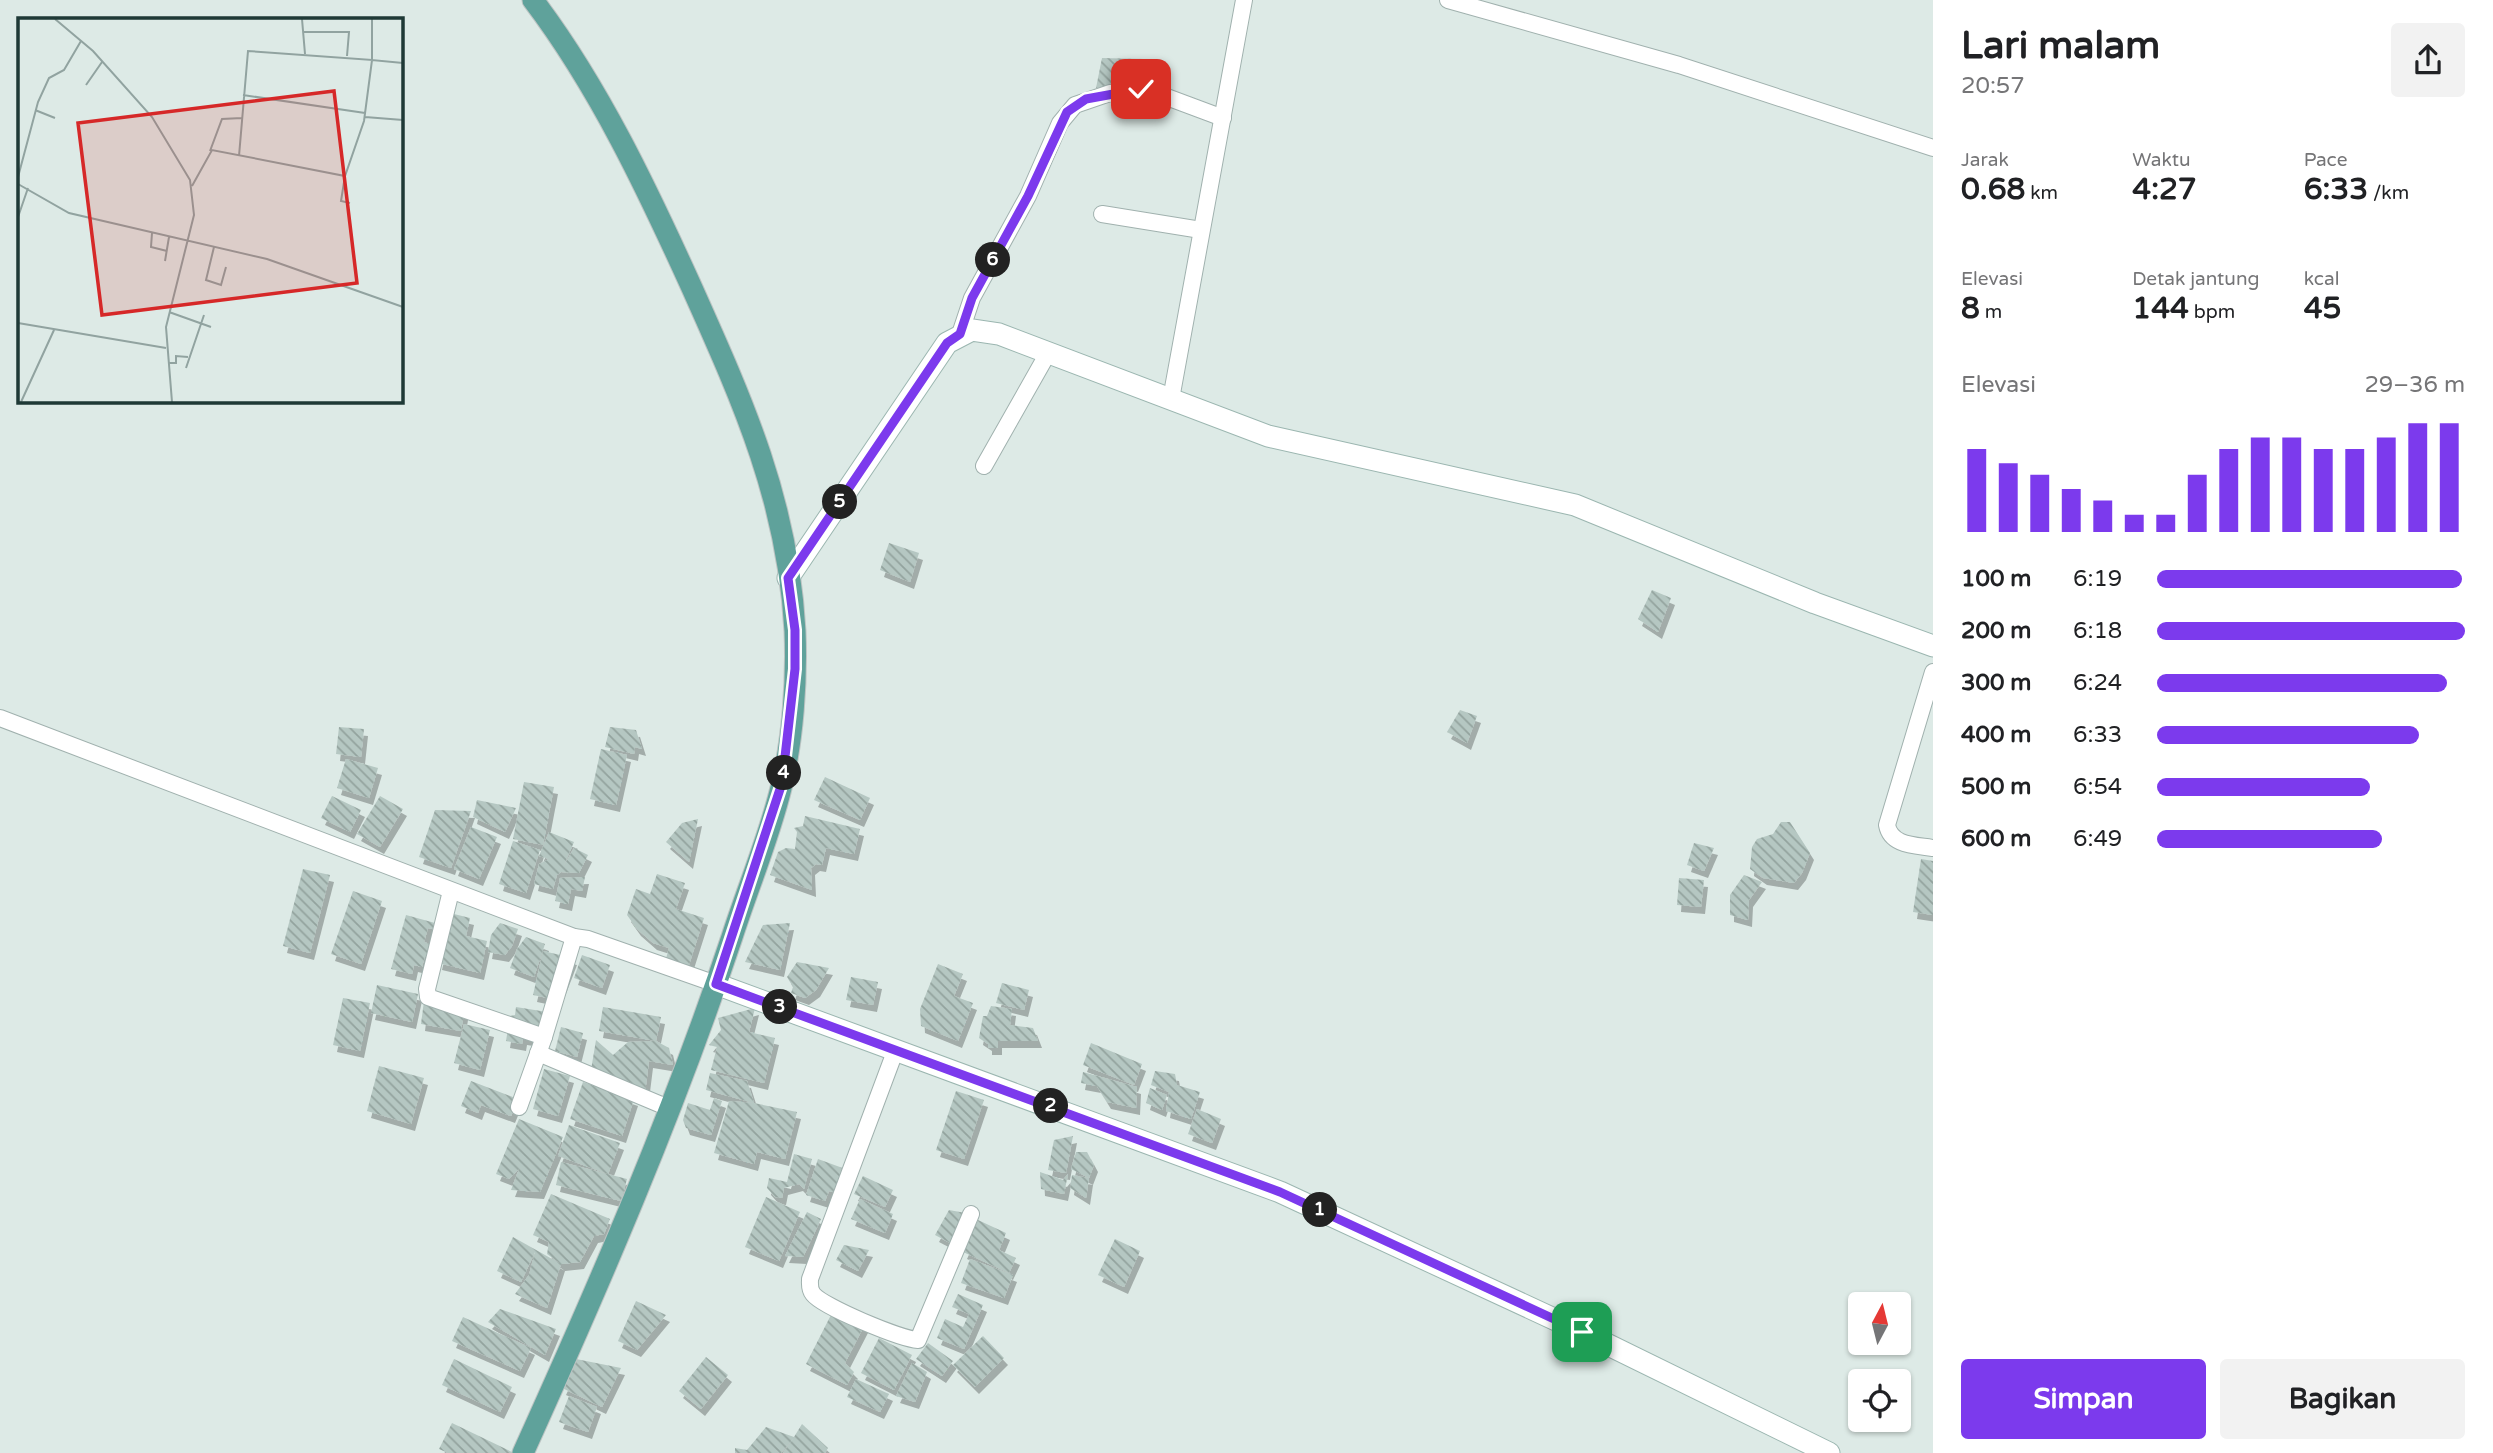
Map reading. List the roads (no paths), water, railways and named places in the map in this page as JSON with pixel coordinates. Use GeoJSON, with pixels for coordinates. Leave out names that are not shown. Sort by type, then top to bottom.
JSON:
{"type":"FeatureCollection","features":[{"type":"Feature","properties":{"kind":"main road"},"geometry":{"type":"LineString","coordinates":[[523,1453],[615,1249],[671,1109],[716,984],[782,783],[795,669],[795,630],[783,531],[749,416],[671,241],[600,102],[533,0]]}},
{"type":"Feature","properties":{"kind":"street"},"geometry":{"type":"LineString","coordinates":[[1171,399],[1244,0]]}},
{"type":"Feature","properties":{"kind":"street"},"geometry":{"type":"LineString","coordinates":[[1448,0],[1679,65],[1933,148]]}},
{"type":"Feature","properties":{"kind":"street"},"geometry":{"type":"LineString","coordinates":[[960,334],[972,298],[1028,196],[1060,123],[1075,105],[1110,93],[1148,90],[1223,118]]}},
{"type":"Feature","properties":{"kind":"street"},"geometry":{"type":"LineString","coordinates":[[1102,214],[1201,230]]}},
{"type":"Feature","properties":{"kind":"street"},"geometry":{"type":"LineString","coordinates":[[788,578],[947,343],[960,334],[981,330],[1268,436],[1575,505],[1827,608],[1933,646]]}},
{"type":"Feature","properties":{"kind":"street"},"geometry":{"type":"LineString","coordinates":[[984,466],[1048,353]]}},
{"type":"Feature","properties":{"kind":"street"},"geometry":{"type":"LineString","coordinates":[[1933,672],[1887,825],[1891,835],[1899,842],[1933,848]]}},
{"type":"Feature","properties":{"kind":"street"},"geometry":{"type":"LineString","coordinates":[[0,719],[574,937],[588,939],[896,1049],[1280,1192],[1582,1332],[1829,1453]]}},
{"type":"Feature","properties":{"kind":"street"},"geometry":{"type":"LineString","coordinates":[[452,891],[426,989],[428,997],[544,1037]]}},
{"type":"Feature","properties":{"kind":"street"},"geometry":{"type":"LineString","coordinates":[[519,1107],[544,1037],[574,937]]}},
{"type":"Feature","properties":{"kind":"street"},"geometry":{"type":"LineString","coordinates":[[896,1049],[810,1279],[810,1290],[816,1298],[868,1324],[918,1340],[971,1214]]}},
{"type":"Feature","properties":{"kind":"street"},"geometry":{"type":"LineString","coordinates":[[538,1053],[671,1109]]}}]}
